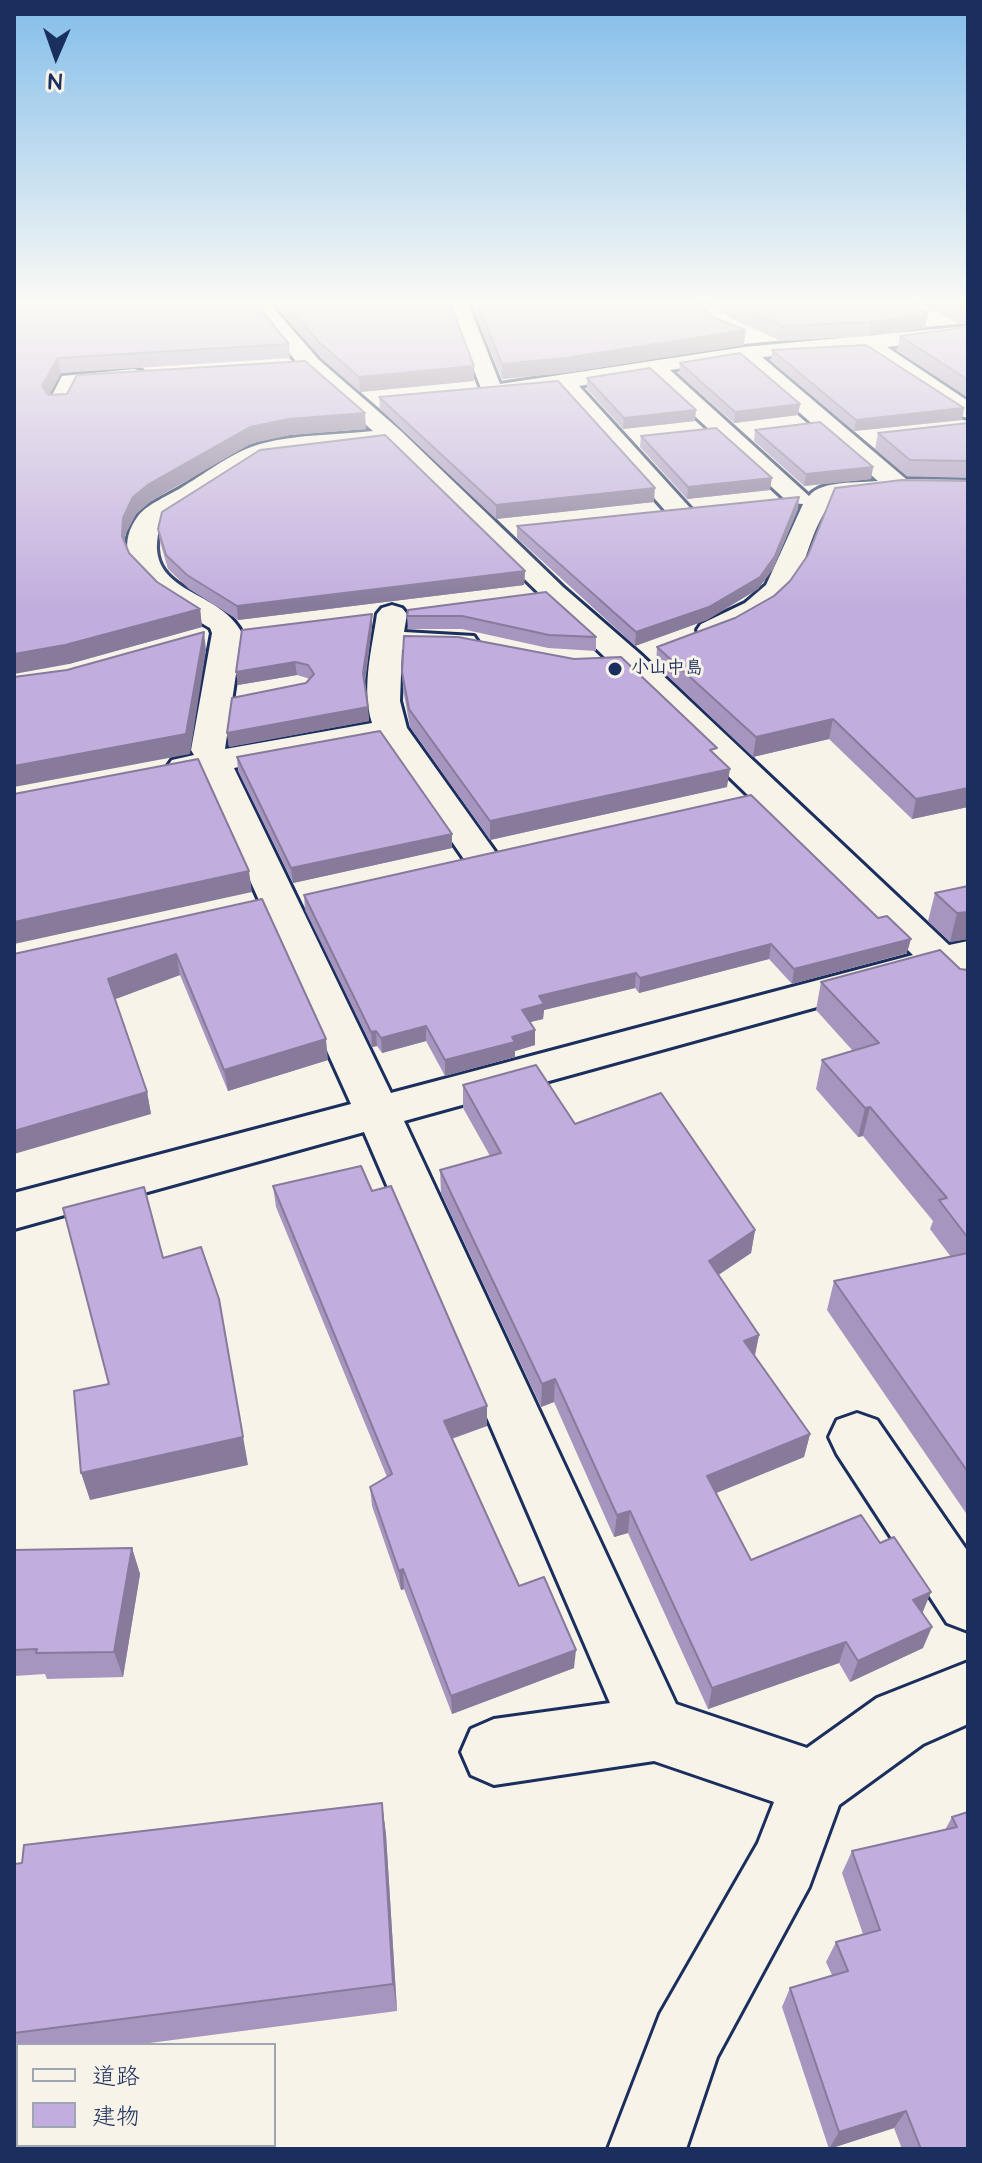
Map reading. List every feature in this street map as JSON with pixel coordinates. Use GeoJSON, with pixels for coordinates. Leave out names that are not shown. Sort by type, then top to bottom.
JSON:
{"type":"FeatureCollection","features":[{"type":"Feature","properties":{"kind":"street"},"geometry":{"type":"LineString","coordinates":[[358,404],[491,530],[538,595],[640,656],[766,792],[958,966]]}},
{"type":"Feature","properties":{"kind":"street"},"geometry":{"type":"LineString","coordinates":[[585,404],[679,510]]}},
{"type":"Feature","properties":{"kind":"street"},"geometry":{"type":"LineString","coordinates":[[694,404],[724,431],[811,496]]}},
{"type":"Feature","properties":{"kind":"street"},"geometry":{"type":"LineString","coordinates":[[803,404],[899,486]]}},
{"type":"Feature","properties":{"kind":"street"},"geometry":{"type":"LineString","coordinates":[[940,404],[964,424]]}},
{"type":"Feature","properties":{"kind":"street"},"geometry":{"type":"LineString","coordinates":[[796,426],[824,422]]}},
{"type":"Feature","properties":{"kind":"street"},"geometry":{"type":"LineString","coordinates":[[692,431],[755,431]]}},
{"type":"Feature","properties":{"kind":"street"},"geometry":{"type":"LineString","coordinates":[[393,436],[268,449],[251,455],[149,519],[141,541],[152,576],[161,587],[222,623],[228,634],[230,700],[208,750],[377,1111],[654,1729]]}},
{"type":"Feature","properties":{"kind":"street"},"geometry":{"type":"LineString","coordinates":[[619,440],[648,436]]}},
{"type":"Feature","properties":{"kind":"street"},"geometry":{"type":"LineString","coordinates":[[847,442],[876,439]]}},
{"type":"Feature","properties":{"kind":"street"},"geometry":{"type":"LineString","coordinates":[[769,501],[899,486],[968,488]]}},
{"type":"Feature","properties":{"kind":"street"},"geometry":{"type":"LineString","coordinates":[[683,641],[742,617],[772,596],[788,572],[811,509],[811,496]]}},
{"type":"Feature","properties":{"kind":"street"},"geometry":{"type":"LineString","coordinates":[[648,514],[709,507]]}},
{"type":"Feature","properties":{"kind":"street"},"geometry":{"type":"LineString","coordinates":[[491,530],[523,527]]}},
{"type":"Feature","properties":{"kind":"street"},"geometry":{"type":"LineString","coordinates":[[481,857],[391,729],[384,715],[382,684],[391,621],[488,648]]}},
{"type":"Feature","properties":{"kind":"street"},"geometry":{"type":"LineString","coordinates":[[591,664],[640,656]]}},
{"type":"Feature","properties":{"kind":"street"},"geometry":{"type":"LineString","coordinates":[[152,773],[391,729]]}},
{"type":"Feature","properties":{"kind":"street"},"geometry":{"type":"LineString","coordinates":[[721,802],[766,792]]}},
{"type":"Feature","properties":{"kind":"street"},"geometry":{"type":"LineString","coordinates":[[14,1211],[377,1111],[958,966]]}},
{"type":"Feature","properties":{"kind":"street"},"geometry":{"type":"LineString","coordinates":[[857,1437],[968,1603]]}},
{"type":"Feature","properties":{"kind":"street"},"geometry":{"type":"LineString","coordinates":[[647,2149],[686,2040],[785,1863],[814,1783],[900,1721],[968,1693]]}},
{"type":"Feature","properties":{"kind":"street"},"geometry":{"type":"LineString","coordinates":[[494,1752],[654,1729],[814,1783]]}},
{"type":"Feature","properties":{"kind":"building"},"geometry":{"type":"Polygon","coordinates":[[[14,404],[355,404],[365,413],[289,419],[250,427],[149,484],[133,497],[123,518],[122,536],[129,553],[157,582],[200,609],[65,645],[14,654],[14,404]]]}},
{"type":"Feature","properties":{"kind":"building"},"geometry":{"type":"Polygon","coordinates":[[[387,404],[579,404],[655,488],[496,505],[387,404]]]}},
{"type":"Feature","properties":{"kind":"building"},"geometry":{"type":"Polygon","coordinates":[[[611,404],[689,404],[696,410],[624,418],[611,404]]]}},
{"type":"Feature","properties":{"kind":"building"},"geometry":{"type":"Polygon","coordinates":[[[726,404],[800,404],[735,412],[726,404]]]}},
{"type":"Feature","properties":{"kind":"building"},"geometry":{"type":"Polygon","coordinates":[[[837,404],[958,404],[964,408],[856,420],[837,404]]]}},
{"type":"Feature","properties":{"kind":"building"},"geometry":{"type":"Polygon","coordinates":[[[820,422],[873,467],[806,474],[755,430],[820,422]]]}},
{"type":"Feature","properties":{"kind":"building"},"geometry":{"type":"Polygon","coordinates":[[[968,423],[968,461],[910,460],[878,433],[968,423]]]}},
{"type":"Feature","properties":{"kind":"building"},"geometry":{"type":"Polygon","coordinates":[[[716,428],[772,478],[688,487],[641,436],[716,428]]]}},
{"type":"Feature","properties":{"kind":"building"},"geometry":{"type":"Polygon","coordinates":[[[385,435],[525,571],[237,606],[187,575],[166,555],[158,529],[162,512],[260,450],[385,435]]]}},
{"type":"Feature","properties":{"kind":"building"},"geometry":{"type":"Polygon","coordinates":[[[902,480],[968,481],[968,788],[916,799],[833,719],[756,737],[657,647],[735,618],[774,596],[790,581],[808,555],[835,488],[902,480]]]}},
{"type":"Feature","properties":{"kind":"building"},"geometry":{"type":"Polygon","coordinates":[[[799,497],[775,556],[760,577],[709,607],[636,632],[517,526],[799,497]]]}},
{"type":"Feature","properties":{"kind":"building"},"geometry":{"type":"Polygon","coordinates":[[[546,592],[596,637],[549,635],[462,616],[407,616],[408,610],[546,592]]]}},
{"type":"Feature","properties":{"kind":"building"},"geometry":{"type":"Polygon","coordinates":[[[372,614],[363,673],[368,707],[227,733],[232,698],[306,683],[314,674],[308,665],[295,662],[236,672],[242,630],[372,614]]]}},
{"type":"Feature","properties":{"kind":"building"},"geometry":{"type":"Polygon","coordinates":[[[204,632],[186,734],[14,766],[14,677],[67,670],[204,632]]]}},
{"type":"Feature","properties":{"kind":"building"},"geometry":{"type":"Polygon","coordinates":[[[404,636],[458,637],[574,659],[621,657],[717,748],[710,750],[730,769],[490,821],[409,709],[402,672],[404,636]]]}},
{"type":"Feature","properties":{"kind":"building"},"geometry":{"type":"Polygon","coordinates":[[[380,731],[452,834],[291,868],[237,757],[380,731]]]}},
{"type":"Feature","properties":{"kind":"building"},"geometry":{"type":"Polygon","coordinates":[[[198,759],[249,871],[14,922],[14,794],[198,759]]]}},
{"type":"Feature","properties":{"kind":"building"},"geometry":{"type":"Polygon","coordinates":[[[751,795],[878,918],[887,916],[911,939],[794,969],[771,944],[640,978],[636,973],[539,996],[544,1004],[522,1010],[535,1030],[512,1037],[515,1042],[445,1060],[426,1026],[381,1038],[376,1031],[371,1032],[304,895],[751,795]]]}},
{"type":"Feature","properties":{"kind":"building"},"geometry":{"type":"Polygon","coordinates":[[[968,886],[968,912],[957,913],[935,893],[968,886]]]}},
{"type":"Feature","properties":{"kind":"building"},"geometry":{"type":"Polygon","coordinates":[[[262,899],[326,1039],[224,1070],[176,954],[108,979],[147,1092],[14,1131],[14,954],[262,899]]]}},
{"type":"Feature","properties":{"kind":"building"},"geometry":{"type":"Polygon","coordinates":[[[940,950],[960,969],[968,970],[968,1238],[939,1200],[947,1198],[870,1107],[865,1108],[822,1060],[879,1043],[821,982],[940,950]]]}},
{"type":"Feature","properties":{"kind":"building"},"geometry":{"type":"Polygon","coordinates":[[[536,1065],[575,1124],[661,1093],[755,1230],[709,1261],[759,1335],[744,1341],[810,1434],[707,1476],[751,1560],[861,1515],[880,1543],[894,1537],[931,1592],[913,1600],[932,1627],[858,1661],[846,1642],[712,1688],[630,1511],[617,1515],[555,1379],[542,1384],[440,1170],[501,1153],[463,1085],[536,1065]]]}},
{"type":"Feature","properties":{"kind":"building"},"geometry":{"type":"Polygon","coordinates":[[[361,1166],[372,1191],[391,1186],[487,1406],[444,1421],[519,1586],[544,1577],[576,1650],[451,1696],[403,1569],[399,1571],[370,1487],[392,1474],[273,1186],[361,1166]]]}},
{"type":"Feature","properties":{"kind":"building"},"geometry":{"type":"Polygon","coordinates":[[[144,1187],[163,1258],[201,1247],[219,1299],[243,1437],[81,1473],[74,1391],[109,1384],[63,1208],[144,1187]]]}},
{"type":"Feature","properties":{"kind":"building"},"geometry":{"type":"Polygon","coordinates":[[[968,1253],[968,1472],[834,1281],[968,1253]]]}},
{"type":"Feature","properties":{"kind":"building"},"geometry":{"type":"Polygon","coordinates":[[[132,1548],[114,1652],[36,1653],[37,1649],[14,1650],[14,1550],[132,1548]]]}},
{"type":"Feature","properties":{"kind":"building"},"geometry":{"type":"Polygon","coordinates":[[[382,1803],[393,1984],[14,2033],[14,1864],[22,1863],[24,1845],[382,1803]]]}},
{"type":"Feature","properties":{"kind":"building"},"geometry":{"type":"Polygon","coordinates":[[[968,1812],[968,2149],[921,2149],[906,2111],[839,2132],[790,1988],[848,1971],[836,1942],[880,1930],[852,1851],[957,1827],[952,1817],[968,1812]]]}},
{"type":"Feature","properties":{"kind":"place","name":"小山中島"},"geometry":{"type":"Point","coordinates":[615,669]}}]}
